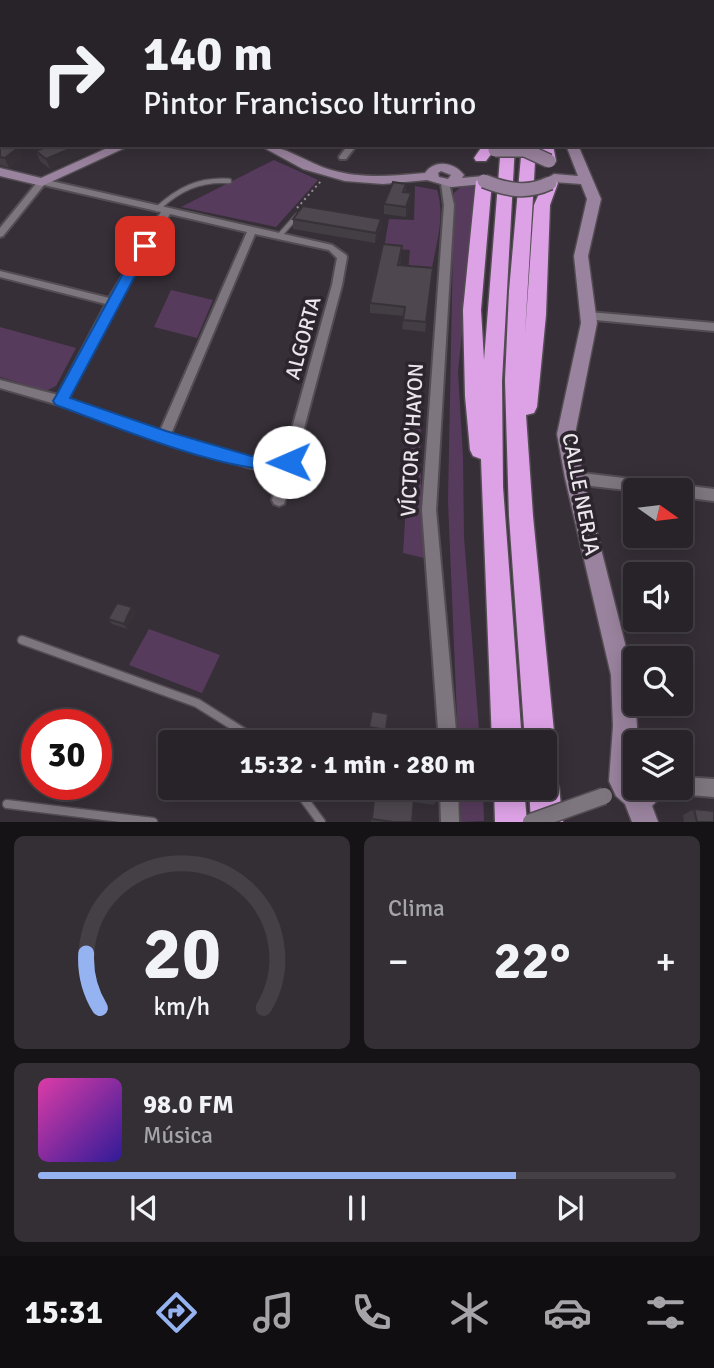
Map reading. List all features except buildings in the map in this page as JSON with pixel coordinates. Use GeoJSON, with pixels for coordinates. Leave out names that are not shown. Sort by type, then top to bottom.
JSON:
{"type":"FeatureCollection","features":[{"type":"Feature","properties":{"kind":"highway"},"geometry":{"type":"LineString","coordinates":[[492,487],[479,444],[472,346],[474,286],[486,190],[481,172],[498,147]]}},
{"type":"Feature","properties":{"kind":"highway"},"geometry":{"type":"LineString","coordinates":[[498,147],[492,487],[506,730]]}},
{"type":"Feature","properties":{"kind":"highway"},"geometry":{"type":"LineString","coordinates":[[529,147],[517,300],[517,439],[522,535],[539,730]]}},
{"type":"Feature","properties":{"kind":"highway"},"geometry":{"type":"LineString","coordinates":[[546,147],[549,161]]}},
{"type":"Feature","properties":{"kind":"highway"},"geometry":{"type":"LineString","coordinates":[[517,439],[528,404],[537,315],[542,205],[552,180]]}},
{"type":"Feature","properties":{"kind":"highway"},"geometry":{"type":"LineString","coordinates":[[510,800],[511,822]]}},
{"type":"Feature","properties":{"kind":"highway"},"geometry":{"type":"LineString","coordinates":[[545,800],[547,822]]}},
{"type":"Feature","properties":{"kind":"street"},"geometry":{"type":"LineString","coordinates":[[0,234],[42,182],[121,147]]}},
{"type":"Feature","properties":{"kind":"street"},"geometry":{"type":"LineString","coordinates":[[269,147],[326,175],[362,181],[430,176],[434,169],[440,167],[451,179],[481,172],[514,191],[528,191],[552,180],[585,180]]}},
{"type":"Feature","properties":{"kind":"street"},"geometry":{"type":"LineString","coordinates":[[342,158],[351,147]]}},
{"type":"Feature","properties":{"kind":"street"},"geometry":{"type":"LineString","coordinates":[[498,147],[525,150],[549,161],[554,169],[552,180]]}},
{"type":"Feature","properties":{"kind":"street","name":"CALLE NERJA"},"geometry":{"type":"LineString","coordinates":[[573,147],[594,199],[581,256],[589,316],[566,434],[574,478],[619,657],[626,730]]}},
{"type":"Feature","properties":{"kind":"street"},"geometry":{"type":"LineString","coordinates":[[0,172],[276,235]]}},
{"type":"Feature","properties":{"kind":"street","name":"VÍCTOR O'HAYON"},"geometry":{"type":"LineString","coordinates":[[447,730],[429,510],[451,179]]}},
{"type":"Feature","properties":{"kind":"street"},"geometry":{"type":"LineString","coordinates":[[61,401],[156,226],[162,210]]}},
{"type":"Feature","properties":{"kind":"street"},"geometry":{"type":"LineString","coordinates":[[164,437],[252,230]]}},
{"type":"Feature","properties":{"kind":"street","name":"ALGORTA"},"geometry":{"type":"LineString","coordinates":[[276,235],[332,248],[342,257],[338,285],[279,500]]}},
{"type":"Feature","properties":{"kind":"street"},"geometry":{"type":"LineString","coordinates":[[0,274],[113,302]]}},
{"type":"Feature","properties":{"kind":"street"},"geometry":{"type":"LineString","coordinates":[[589,316],[714,327]]}},
{"type":"Feature","properties":{"kind":"street"},"geometry":{"type":"LineString","coordinates":[[0,384],[251,463],[289,462]]}},
{"type":"Feature","properties":{"kind":"street"},"geometry":{"type":"LineString","coordinates":[[574,478],[623,484]]}},
{"type":"Feature","properties":{"kind":"street"},"geometry":{"type":"LineString","coordinates":[[693,492],[714,495]]}},
{"type":"Feature","properties":{"kind":"street"},"geometry":{"type":"LineString","coordinates":[[693,787],[714,788]]}},
{"type":"Feature","properties":{"kind":"street"},"geometry":{"type":"LineString","coordinates":[[531,822],[623,789]]}},
{"type":"Feature","properties":{"kind":"street"},"geometry":{"type":"LineString","coordinates":[[449,800],[450,822]]}},
{"type":"Feature","properties":{"kind":"street","name":"CALLE NERJA"},"geometry":{"type":"LineString","coordinates":[[643,800],[647,822]]}},
{"type":"Feature","properties":{"kind":"lane"},"geometry":{"type":"LineString","coordinates":[[162,210],[173,193],[190,183],[229,181]]}},
{"type":"Feature","properties":{"kind":"lane"},"geometry":{"type":"LineString","coordinates":[[276,235],[300,213]]}},
{"type":"Feature","properties":{"kind":"lane"},"geometry":{"type":"LineString","coordinates":[[22,640],[197,703],[240,730]]}},
{"type":"Feature","properties":{"kind":"lane"},"geometry":{"type":"LineString","coordinates":[[305,800],[321,822]]}},
{"type":"Feature","properties":{"kind":"lane"},"geometry":{"type":"LineString","coordinates":[[7,804],[153,822]]}},
{"type":"Feature","properties":{"kind":"path"},"geometry":{"type":"LineString","coordinates":[[276,235],[326,175]]}},
{"type":"Feature","properties":{"kind":"shaded area"},"geometry":{"type":"Polygon","coordinates":[[[274,160],[318,180],[276,227],[181,207],[274,160]]]}},
{"type":"Feature","properties":{"kind":"shaded area"},"geometry":{"type":"Polygon","coordinates":[[[464,184],[475,185],[477,189],[458,372],[464,537],[479,730],[458,730],[448,501],[454,193],[464,184]]]}},
{"type":"Feature","properties":{"kind":"shaded area"},"geometry":{"type":"Polygon","coordinates":[[[415,186],[437,190],[439,200],[440,221],[431,274],[408,271],[410,250],[384,248],[389,219],[414,220],[415,186]]]}},
{"type":"Feature","properties":{"kind":"shaded area"},"geometry":{"type":"Polygon","coordinates":[[[171,290],[213,300],[197,338],[154,327],[171,290]]]}},
{"type":"Feature","properties":{"kind":"shaded area"},"geometry":{"type":"Polygon","coordinates":[[[0,327],[76,348],[56,386],[46,391],[0,377],[0,327]]]}},
{"type":"Feature","properties":{"kind":"shaded area"},"geometry":{"type":"Polygon","coordinates":[[[413,394],[422,396],[420,453],[424,558],[403,553],[413,394]]]}},
{"type":"Feature","properties":{"kind":"shaded area"},"geometry":{"type":"Polygon","coordinates":[[[149,629],[220,655],[202,693],[129,665],[149,629]]]}},
{"type":"Feature","properties":{"kind":"shaded area"},"geometry":{"type":"Polygon","coordinates":[[[460,800],[483,800],[484,821],[461,822],[460,800]]]}},
{"type":"Feature","properties":{"kind":"route"},"geometry":{"type":"LineString","coordinates":[[145,246],[61,401],[164,437],[251,463],[289,462]]}}]}
